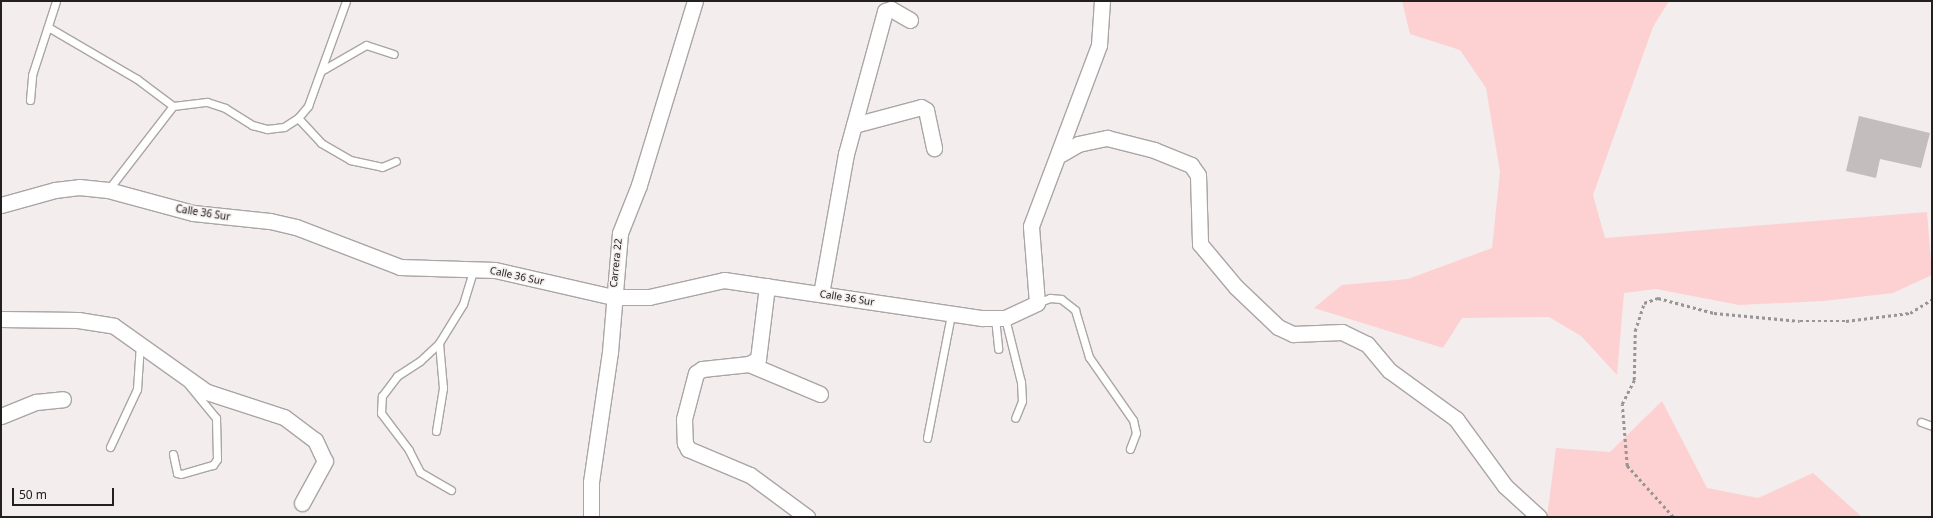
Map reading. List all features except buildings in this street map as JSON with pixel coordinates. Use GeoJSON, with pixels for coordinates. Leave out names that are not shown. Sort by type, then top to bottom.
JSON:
{"type":"FeatureCollection","features":[{"type":"Feature","properties":{"kind":"street","name":"Carrera 22"},"geometry":{"type":"LineString","coordinates":[[590,514],[610,352],[612,297],[620,233],[639,185],[695,1]]}},
{"type":"Feature","properties":{"kind":"street"},"geometry":{"type":"LineString","coordinates":[[1038,303],[1031,226],[1061,154],[1099,45],[1102,1]]}},
{"type":"Feature","properties":{"kind":"street"},"geometry":{"type":"LineString","coordinates":[[821,294],[854,125],[885,11],[891,9],[910,20]]}},
{"type":"Feature","properties":{"kind":"street"},"geometry":{"type":"LineString","coordinates":[[854,125],[921,107],[926,110],[934,148]]}},
{"type":"Feature","properties":{"kind":"street"},"geometry":{"type":"LineString","coordinates":[[1061,154],[1078,144],[1107,138],[1154,150],[1191,165],[1198,175],[1200,244],[1236,287],[1278,327],[1293,334],[1342,332],[1367,344],[1390,371],[1456,419],[1505,486],[1539,517]]}},
{"type":"Feature","properties":{"kind":"street","name":"Calle 36 Sur"},"geometry":{"type":"LineString","coordinates":[[1,205],[55,190],[79,187],[108,190],[193,213],[270,221],[296,228],[400,267],[474,269],[513,273],[612,297],[649,297],[724,280],[951,314],[1000,318],[1038,303]]}},
{"type":"Feature","properties":{"kind":"street"},"geometry":{"type":"LineString","coordinates":[[767,286],[760,354],[758,360],[749,364],[702,369],[696,374],[684,419],[685,443],[688,448],[750,475],[808,517]]}},
{"type":"Feature","properties":{"kind":"street"},"geometry":{"type":"LineString","coordinates":[[1,319],[78,320],[114,326],[140,342],[207,392],[284,417],[315,440],[325,461],[325,467],[302,503]]}},
{"type":"Feature","properties":{"kind":"street"},"geometry":{"type":"LineString","coordinates":[[749,364],[820,394]]}},
{"type":"Feature","properties":{"kind":"street"},"geometry":{"type":"LineString","coordinates":[[1,416],[36,402],[63,399]]}},
{"type":"Feature","properties":{"kind":"lane"},"geometry":{"type":"LineString","coordinates":[[30,100],[32,75],[56,1]]}},
{"type":"Feature","properties":{"kind":"lane"},"geometry":{"type":"LineString","coordinates":[[48,27],[130,75],[173,106],[207,102],[267,129],[284,127],[298,118],[308,106],[346,1]]}},
{"type":"Feature","properties":{"kind":"lane"},"geometry":{"type":"LineString","coordinates":[[321,71],[366,45],[394,54]]}},
{"type":"Feature","properties":{"kind":"lane"},"geometry":{"type":"LineString","coordinates":[[108,190],[173,106]]}},
{"type":"Feature","properties":{"kind":"lane"},"geometry":{"type":"LineString","coordinates":[[298,118],[321,143],[350,160],[382,167],[396,161]]}},
{"type":"Feature","properties":{"kind":"lane"},"geometry":{"type":"LineString","coordinates":[[451,490],[420,472],[409,450],[381,413],[382,396],[397,376],[420,362],[440,343],[464,304],[474,269]]}},
{"type":"Feature","properties":{"kind":"lane"},"geometry":{"type":"LineString","coordinates":[[1038,303],[1050,298],[1061,299],[1075,310],[1089,357],[1133,420],[1136,433],[1130,449]]}},
{"type":"Feature","properties":{"kind":"lane"},"geometry":{"type":"LineString","coordinates":[[927,438],[951,314]]}},
{"type":"Feature","properties":{"kind":"lane"},"geometry":{"type":"LineString","coordinates":[[998,349],[1000,318]]}},
{"type":"Feature","properties":{"kind":"lane"},"geometry":{"type":"LineString","coordinates":[[1000,318],[1021,382],[1021,408],[1015,418]]}},
{"type":"Feature","properties":{"kind":"lane"},"geometry":{"type":"LineString","coordinates":[[110,447],[137,389],[140,342]]}},
{"type":"Feature","properties":{"kind":"lane"},"geometry":{"type":"LineString","coordinates":[[436,431],[443,388],[440,343]]}},
{"type":"Feature","properties":{"kind":"lane"},"geometry":{"type":"LineString","coordinates":[[173,454],[177,473],[213,465],[217,459],[218,427],[216,418],[174,367]]}},
{"type":"Feature","properties":{"kind":"lane"},"geometry":{"type":"LineString","coordinates":[[1921,422],[1932,426]]}},
{"type":"Feature","properties":{"kind":"path"},"geometry":{"type":"LineString","coordinates":[[1673,517],[1627,466],[1622,404],[1634,380],[1635,331],[1644,303],[1658,298],[1714,313],[1800,321],[1846,321],[1910,313],[1932,299]]}},
{"type":"Feature","properties":{"kind":"shaded area"},"geometry":{"type":"Polygon","coordinates":[[[1402,1],[1669,1],[1653,27],[1593,195],[1605,238],[1927,212],[1932,275],[1893,293],[1824,301],[1739,305],[1656,289],[1624,293],[1617,375],[1581,336],[1549,317],[1462,318],[1443,348],[1314,308],[1342,285],[1408,279],[1492,248],[1500,172],[1486,88],[1460,50],[1410,34],[1402,1]]]}},
{"type":"Feature","properties":{"kind":"shaded area"},"geometry":{"type":"Polygon","coordinates":[[[1662,401],[1707,488],[1758,498],[1813,473],[1862,517],[1547,517],[1556,448],[1610,452],[1662,401]]]}}]}
